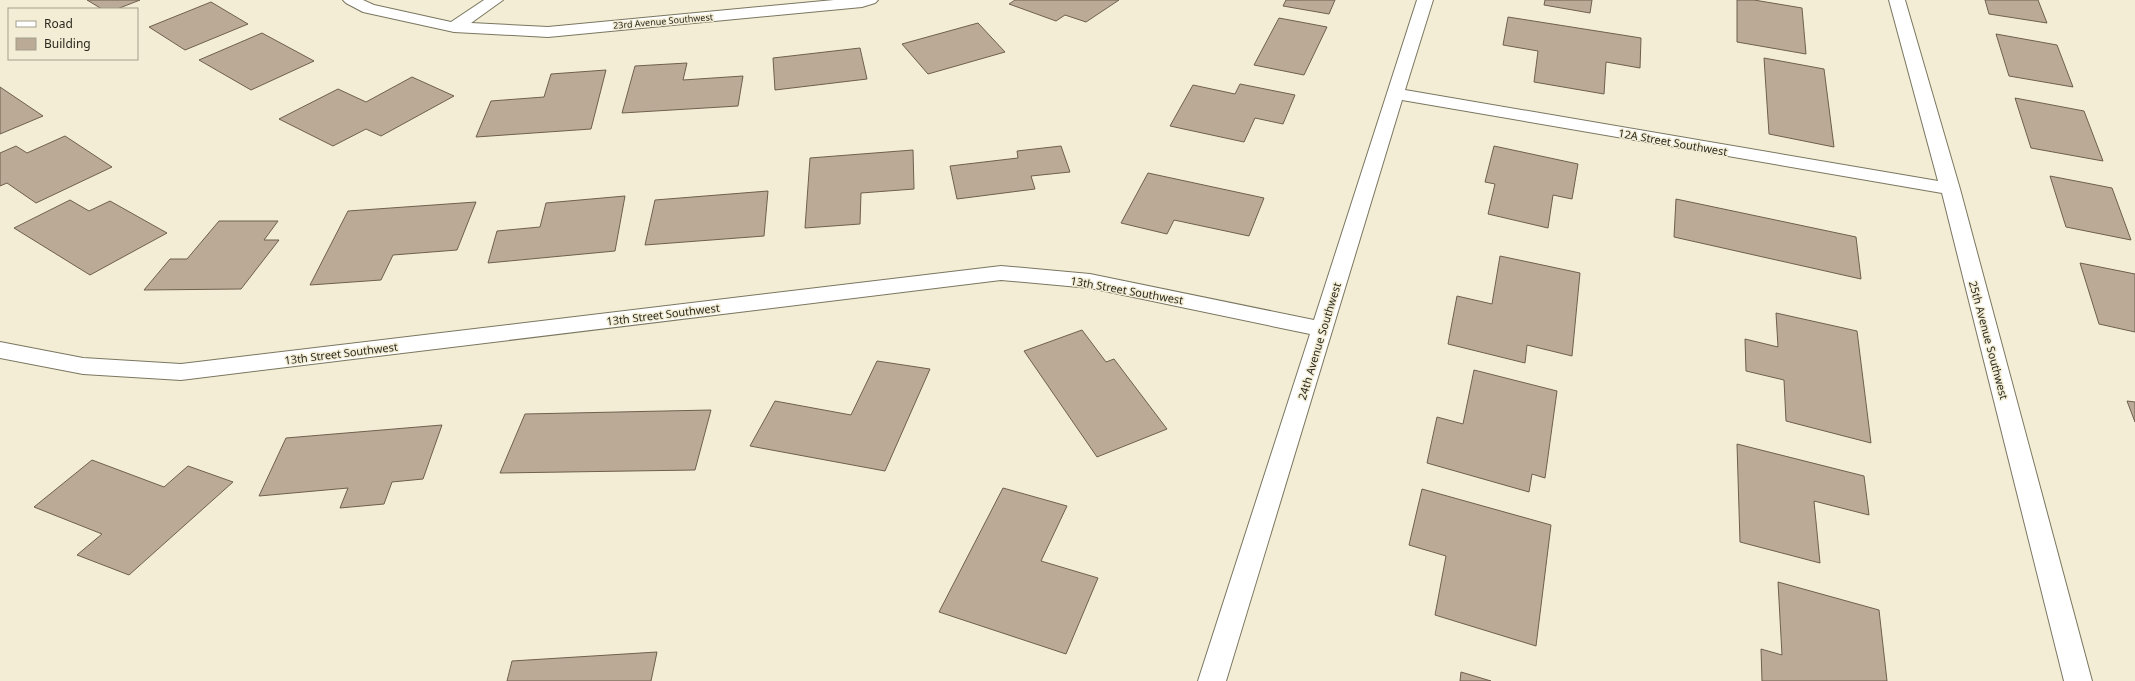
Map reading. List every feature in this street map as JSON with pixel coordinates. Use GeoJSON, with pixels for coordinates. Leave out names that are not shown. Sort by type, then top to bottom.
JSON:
{"type":"FeatureCollection","features":[{"type":"Feature","properties":{"kind":"street","name":"23rd Avenue Southwest"},"geometry":{"type":"LineString","coordinates":[[351,0],[369,9],[454,28],[548,32],[870,0]]}},
{"type":"Feature","properties":{"kind":"street"},"geometry":{"type":"LineString","coordinates":[[454,28],[495,0]]}},
{"type":"Feature","properties":{"kind":"street","name":"24th Avenue Southwest"},"geometry":{"type":"LineString","coordinates":[[1212,681],[1397,94],[1425,0]]}},
{"type":"Feature","properties":{"kind":"street","name":"25th Avenue Southwest"},"geometry":{"type":"LineString","coordinates":[[1897,0],[1950,189],[2078,681]]}},
{"type":"Feature","properties":{"kind":"street","name":"12A Street Southwest"},"geometry":{"type":"LineString","coordinates":[[1397,94],[1950,189]]}},
{"type":"Feature","properties":{"kind":"street","name":"13th Street Southwest"},"geometry":{"type":"LineString","coordinates":[[0,350],[83,366],[181,372],[1001,273],[1090,281],[1323,329]]}},
{"type":"Feature","properties":{"kind":"building"},"geometry":{"type":"Polygon","coordinates":[[[87,0],[140,0],[120,8],[100,8],[87,0]]]}},
{"type":"Feature","properties":{"kind":"building"},"geometry":{"type":"Polygon","coordinates":[[[1015,0],[1119,0],[1086,22],[1065,15],[1056,21],[1009,4],[1015,0]]]}},
{"type":"Feature","properties":{"kind":"building"},"geometry":{"type":"Polygon","coordinates":[[[1286,0],[1335,0],[1329,14],[1283,6],[1286,0]]]}},
{"type":"Feature","properties":{"kind":"building"},"geometry":{"type":"Polygon","coordinates":[[[1545,0],[1592,0],[1590,13],[1544,5],[1545,0]]]}},
{"type":"Feature","properties":{"kind":"building"},"geometry":{"type":"Polygon","coordinates":[[[1737,0],[1754,0],[1802,8],[1806,54],[1737,42],[1737,0]]]}},
{"type":"Feature","properties":{"kind":"building"},"geometry":{"type":"Polygon","coordinates":[[[1985,0],[2038,0],[2047,23],[1989,14],[1985,0]]]}},
{"type":"Feature","properties":{"kind":"building"},"geometry":{"type":"Polygon","coordinates":[[[211,2],[248,24],[185,50],[149,27],[211,2]]]}},
{"type":"Feature","properties":{"kind":"building"},"geometry":{"type":"Polygon","coordinates":[[[1508,17],[1641,38],[1640,68],[1606,62],[1604,94],[1534,82],[1538,51],[1503,45],[1508,17]]]}},
{"type":"Feature","properties":{"kind":"building"},"geometry":{"type":"Polygon","coordinates":[[[1279,18],[1327,27],[1304,75],[1254,65],[1279,18]]]}},
{"type":"Feature","properties":{"kind":"building"},"geometry":{"type":"Polygon","coordinates":[[[978,23],[1005,52],[928,74],[902,44],[978,23]]]}},
{"type":"Feature","properties":{"kind":"building"},"geometry":{"type":"Polygon","coordinates":[[[262,33],[314,61],[251,90],[199,60],[262,33]]]}},
{"type":"Feature","properties":{"kind":"building"},"geometry":{"type":"Polygon","coordinates":[[[1996,34],[2057,45],[2073,87],[2009,76],[1996,34]]]}},
{"type":"Feature","properties":{"kind":"building"},"geometry":{"type":"Polygon","coordinates":[[[860,48],[867,79],[775,90],[773,58],[860,48]]]}},
{"type":"Feature","properties":{"kind":"building"},"geometry":{"type":"Polygon","coordinates":[[[1764,58],[1824,69],[1834,147],[1769,134],[1764,58]]]}},
{"type":"Feature","properties":{"kind":"building"},"geometry":{"type":"Polygon","coordinates":[[[687,63],[683,80],[743,76],[738,106],[622,113],[635,66],[687,63]]]}},
{"type":"Feature","properties":{"kind":"building"},"geometry":{"type":"Polygon","coordinates":[[[606,70],[591,129],[476,137],[491,101],[544,97],[551,74],[606,70]]]}},
{"type":"Feature","properties":{"kind":"building"},"geometry":{"type":"Polygon","coordinates":[[[412,77],[454,96],[381,136],[366,129],[333,146],[279,119],[338,89],[366,102],[412,77]]]}},
{"type":"Feature","properties":{"kind":"building"},"geometry":{"type":"Polygon","coordinates":[[[1240,84],[1295,95],[1283,124],[1255,118],[1244,142],[1170,126],[1193,85],[1235,94],[1240,84]]]}},
{"type":"Feature","properties":{"kind":"building"},"geometry":{"type":"Polygon","coordinates":[[[0,87],[43,116],[0,134],[0,87]]]}},
{"type":"Feature","properties":{"kind":"building"},"geometry":{"type":"Polygon","coordinates":[[[2015,98],[2084,111],[2103,161],[2031,148],[2015,98]]]}},
{"type":"Feature","properties":{"kind":"building"},"geometry":{"type":"Polygon","coordinates":[[[65,136],[112,167],[36,203],[7,183],[0,186],[0,153],[16,146],[27,153],[65,136]]]}},
{"type":"Feature","properties":{"kind":"building"},"geometry":{"type":"Polygon","coordinates":[[[1061,146],[1070,172],[1031,176],[1035,189],[957,199],[950,166],[1018,158],[1017,151],[1061,146]]]}},
{"type":"Feature","properties":{"kind":"building"},"geometry":{"type":"Polygon","coordinates":[[[1494,146],[1578,164],[1572,199],[1553,195],[1548,228],[1488,214],[1495,184],[1485,182],[1494,146]]]}},
{"type":"Feature","properties":{"kind":"building"},"geometry":{"type":"Polygon","coordinates":[[[913,150],[914,189],[861,193],[860,224],[805,228],[810,158],[913,150]]]}},
{"type":"Feature","properties":{"kind":"building"},"geometry":{"type":"Polygon","coordinates":[[[1148,173],[1264,198],[1249,236],[1174,220],[1167,234],[1121,223],[1148,173]]]}},
{"type":"Feature","properties":{"kind":"building"},"geometry":{"type":"Polygon","coordinates":[[[2050,176],[2112,188],[2131,240],[2066,227],[2050,176]]]}},
{"type":"Feature","properties":{"kind":"building"},"geometry":{"type":"Polygon","coordinates":[[[768,191],[764,236],[645,245],[655,200],[768,191]]]}},
{"type":"Feature","properties":{"kind":"building"},"geometry":{"type":"Polygon","coordinates":[[[625,196],[615,251],[488,263],[497,231],[540,227],[546,203],[625,196]]]}},
{"type":"Feature","properties":{"kind":"building"},"geometry":{"type":"Polygon","coordinates":[[[1676,199],[1856,237],[1861,279],[1674,237],[1676,199]]]}},
{"type":"Feature","properties":{"kind":"building"},"geometry":{"type":"Polygon","coordinates":[[[70,200],[89,211],[110,201],[167,233],[90,275],[14,228],[70,200]]]}},
{"type":"Feature","properties":{"kind":"building"},"geometry":{"type":"Polygon","coordinates":[[[476,202],[457,250],[393,255],[381,280],[310,285],[348,211],[476,202]]]}},
{"type":"Feature","properties":{"kind":"building"},"geometry":{"type":"Polygon","coordinates":[[[219,221],[278,221],[264,240],[279,240],[241,289],[144,290],[170,259],[187,259],[219,221]]]}},
{"type":"Feature","properties":{"kind":"building"},"geometry":{"type":"Polygon","coordinates":[[[1500,256],[1580,273],[1572,356],[1527,345],[1525,363],[1448,344],[1457,296],[1492,304],[1500,256]]]}},
{"type":"Feature","properties":{"kind":"building"},"geometry":{"type":"Polygon","coordinates":[[[2080,263],[2135,274],[2135,332],[2099,324],[2080,263]]]}},
{"type":"Feature","properties":{"kind":"building"},"geometry":{"type":"Polygon","coordinates":[[[1776,313],[1857,331],[1871,443],[1786,421],[1784,380],[1746,371],[1745,339],[1778,347],[1776,313]]]}},
{"type":"Feature","properties":{"kind":"building"},"geometry":{"type":"Polygon","coordinates":[[[1082,330],[1106,362],[1114,359],[1167,429],[1097,457],[1024,351],[1082,330]]]}},
{"type":"Feature","properties":{"kind":"building"},"geometry":{"type":"Polygon","coordinates":[[[877,361],[930,369],[885,471],[750,446],[775,401],[851,415],[877,361]]]}},
{"type":"Feature","properties":{"kind":"building"},"geometry":{"type":"Polygon","coordinates":[[[1474,370],[1557,391],[1545,478],[1532,474],[1529,492],[1427,463],[1437,417],[1463,424],[1474,370]]]}},
{"type":"Feature","properties":{"kind":"building"},"geometry":{"type":"Polygon","coordinates":[[[2127,401],[2135,402],[2135,422],[2127,401]]]}},
{"type":"Feature","properties":{"kind":"building"},"geometry":{"type":"Polygon","coordinates":[[[711,410],[695,470],[500,473],[525,414],[711,410]]]}},
{"type":"Feature","properties":{"kind":"building"},"geometry":{"type":"Polygon","coordinates":[[[442,425],[423,479],[392,482],[384,504],[340,508],[348,488],[259,496],[286,438],[442,425]]]}},
{"type":"Feature","properties":{"kind":"building"},"geometry":{"type":"Polygon","coordinates":[[[1737,444],[1864,476],[1869,515],[1814,501],[1820,563],[1740,542],[1737,444]]]}},
{"type":"Feature","properties":{"kind":"building"},"geometry":{"type":"Polygon","coordinates":[[[92,460],[164,487],[188,466],[233,482],[129,575],[77,555],[102,534],[34,507],[92,460]]]}},
{"type":"Feature","properties":{"kind":"building"},"geometry":{"type":"Polygon","coordinates":[[[1003,488],[1067,506],[1041,561],[1098,578],[1066,654],[939,612],[1003,488]]]}},
{"type":"Feature","properties":{"kind":"building"},"geometry":{"type":"Polygon","coordinates":[[[1422,489],[1551,525],[1536,646],[1435,615],[1446,556],[1409,545],[1422,489]]]}},
{"type":"Feature","properties":{"kind":"building"},"geometry":{"type":"Polygon","coordinates":[[[1778,582],[1879,610],[1887,681],[1762,681],[1761,649],[1782,655],[1778,582]]]}},
{"type":"Feature","properties":{"kind":"building"},"geometry":{"type":"Polygon","coordinates":[[[657,652],[651,681],[507,681],[512,661],[657,652]]]}},
{"type":"Feature","properties":{"kind":"building"},"geometry":{"type":"Polygon","coordinates":[[[1461,672],[1491,681],[1460,681],[1461,672]]]}}]}
